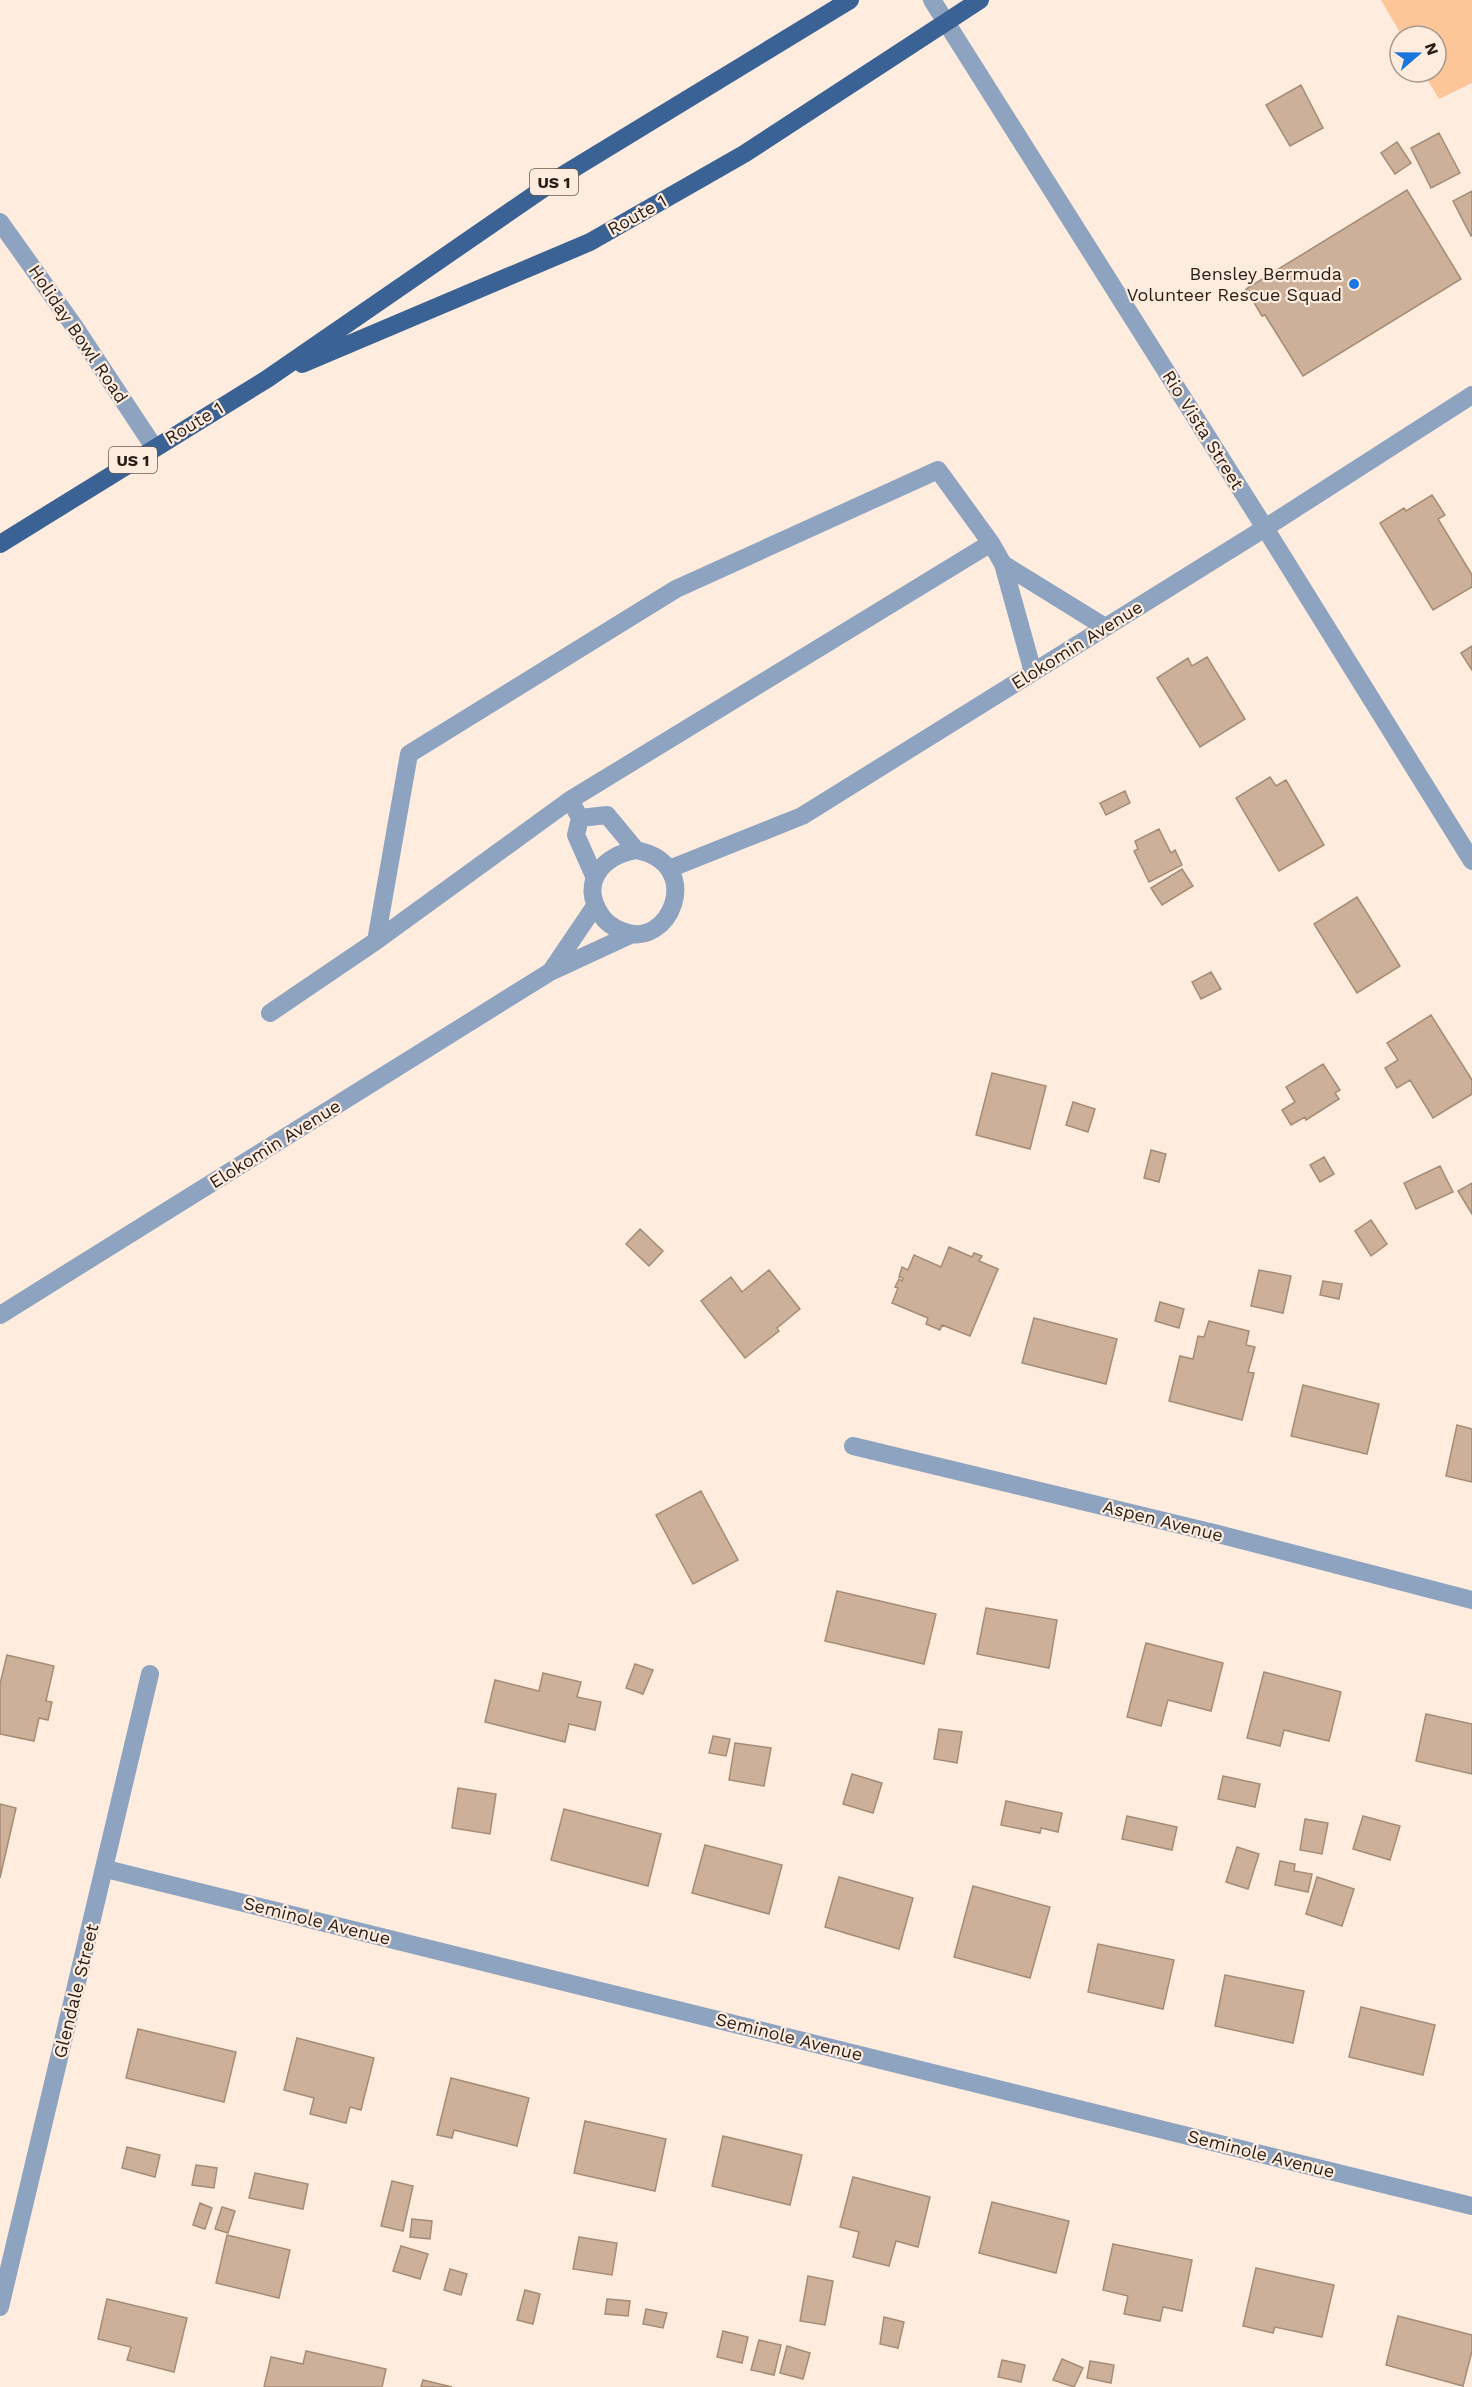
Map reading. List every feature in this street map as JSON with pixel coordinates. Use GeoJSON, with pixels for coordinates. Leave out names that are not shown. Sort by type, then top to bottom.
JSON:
{"type":"FeatureCollection","features":[{"type":"Feature","properties":{"kind":"main road","name":"Route 1"},"geometry":{"type":"LineString","coordinates":[[0,544],[267,379],[563,175],[850,0]]}},
{"type":"Feature","properties":{"kind":"main road","name":"Route 1"},"geometry":{"type":"LineString","coordinates":[[267,379],[590,242],[744,154],[980,0]]}},
{"type":"Feature","properties":{"kind":"street","name":"Rio Vista Street"},"geometry":{"type":"LineString","coordinates":[[932,0],[1472,861]]}},
{"type":"Feature","properties":{"kind":"street","name":"Holiday Bowl Road"},"geometry":{"type":"LineString","coordinates":[[0,222],[74,326],[154,447]]}},
{"type":"Feature","properties":{"kind":"street","name":"Elokomin Avenue"},"geometry":{"type":"LineString","coordinates":[[669,869],[802,816],[1265,528],[1472,395]]}},
{"type":"Feature","properties":{"kind":"street"},"geometry":{"type":"LineString","coordinates":[[376,941],[409,754],[676,589],[938,470],[991,543],[1003,564],[1034,672]]}},
{"type":"Feature","properties":{"kind":"street"},"geometry":{"type":"LineString","coordinates":[[270,1013],[376,941],[570,800],[991,543]]}},
{"type":"Feature","properties":{"kind":"street"},"geometry":{"type":"LineString","coordinates":[[1003,564],[1105,627]]}},
{"type":"Feature","properties":{"kind":"street"},"geometry":{"type":"LineString","coordinates":[[570,800],[580,818],[576,835],[595,878]]}},
{"type":"Feature","properties":{"kind":"street"},"geometry":{"type":"LineString","coordinates":[[580,818],[606,815],[636,850]]}},
{"type":"Feature","properties":{"kind":"street"},"geometry":{"type":"LineString","coordinates":[[636,850],[649,852],[669,869],[675,882],[676,896],[665,921],[653,929],[630,935],[613,927],[602,918],[595,906],[593,892],[595,878],[611,857],[636,850]]}},
{"type":"Feature","properties":{"kind":"street","name":"Elokomin Avenue"},"geometry":{"type":"LineString","coordinates":[[550,972],[595,906]]}},
{"type":"Feature","properties":{"kind":"street","name":"Elokomin Avenue"},"geometry":{"type":"LineString","coordinates":[[0,1315],[550,972],[630,935]]}},
{"type":"Feature","properties":{"kind":"street","name":"Aspen Avenue"},"geometry":{"type":"LineString","coordinates":[[853,1446],[1218,1534],[1472,1600]]}},
{"type":"Feature","properties":{"kind":"street","name":"Glendale Street"},"geometry":{"type":"LineString","coordinates":[[0,2307],[106,1869],[150,1674]]}},
{"type":"Feature","properties":{"kind":"street","name":"Seminole Avenue"},"geometry":{"type":"LineString","coordinates":[[106,1869],[1472,2206]]}},
{"type":"Feature","properties":{"kind":"shaded area"},"geometry":{"type":"Polygon","coordinates":[[[1381,0],[1472,0],[1472,83],[1439,99],[1430,84],[1448,84],[1448,24],[1395,24],[1381,0]]]}},
{"type":"Feature","properties":{"kind":"building"},"geometry":{"type":"Polygon","coordinates":[[[1301,85],[1323,128],[1290,146],[1266,105],[1301,85]]]}},
{"type":"Feature","properties":{"kind":"building"},"geometry":{"type":"Polygon","coordinates":[[[1439,133],[1460,173],[1431,188],[1411,148],[1439,133]]]}},
{"type":"Feature","properties":{"kind":"building"},"geometry":{"type":"Polygon","coordinates":[[[1397,142],[1411,163],[1395,174],[1381,153],[1397,142]]]}},
{"type":"Feature","properties":{"kind":"building","name":"Bensley Bermuda Volunteer Rescue Squad"},"geometry":{"type":"Polygon","coordinates":[[[1407,190],[1461,279],[1303,376],[1246,289],[1407,190]]]}},
{"type":"Feature","properties":{"kind":"building"},"geometry":{"type":"Polygon","coordinates":[[[1472,191],[1472,236],[1471,236],[1453,201],[1472,191]]]}},
{"type":"Feature","properties":{"kind":"building"},"geometry":{"type":"Polygon","coordinates":[[[1432,495],[1445,515],[1438,519],[1472,575],[1472,587],[1433,610],[1380,523],[1404,508],[1406,511],[1432,495]]]}},
{"type":"Feature","properties":{"kind":"building"},"geometry":{"type":"Polygon","coordinates":[[[1472,646],[1472,670],[1461,653],[1472,646]]]}},
{"type":"Feature","properties":{"kind":"building"},"geometry":{"type":"Polygon","coordinates":[[[1207,657],[1245,719],[1200,747],[1157,678],[1188,658],[1192,666],[1207,657]]]}},
{"type":"Feature","properties":{"kind":"building"},"geometry":{"type":"Polygon","coordinates":[[[1270,777],[1276,786],[1286,780],[1324,845],[1279,871],[1236,798],[1270,777]]]}},
{"type":"Feature","properties":{"kind":"building"},"geometry":{"type":"Polygon","coordinates":[[[1125,791],[1130,803],[1106,815],[1100,803],[1125,791]]]}},
{"type":"Feature","properties":{"kind":"building"},"geometry":{"type":"Polygon","coordinates":[[[1159,829],[1171,853],[1175,850],[1182,865],[1149,882],[1134,851],[1138,849],[1135,841],[1159,829]]]}},
{"type":"Feature","properties":{"kind":"building"},"geometry":{"type":"Polygon","coordinates":[[[1182,869],[1193,886],[1162,905],[1151,888],[1182,869]]]}},
{"type":"Feature","properties":{"kind":"building"},"geometry":{"type":"Polygon","coordinates":[[[1357,897],[1400,966],[1357,993],[1314,924],[1357,897]]]}},
{"type":"Feature","properties":{"kind":"building"},"geometry":{"type":"Polygon","coordinates":[[[1211,972],[1221,989],[1201,999],[1192,982],[1211,972]]]}},
{"type":"Feature","properties":{"kind":"building"},"geometry":{"type":"Polygon","coordinates":[[[1431,1015],[1472,1080],[1472,1094],[1433,1118],[1410,1080],[1397,1088],[1385,1068],[1398,1060],[1387,1043],[1431,1015]]]}},
{"type":"Feature","properties":{"kind":"building"},"geometry":{"type":"Polygon","coordinates":[[[1323,1064],[1340,1090],[1335,1093],[1339,1099],[1306,1120],[1305,1117],[1291,1125],[1282,1110],[1295,1102],[1286,1087],[1323,1064]]]}},
{"type":"Feature","properties":{"kind":"building"},"geometry":{"type":"Polygon","coordinates":[[[992,1073],[1046,1086],[1030,1149],[976,1135],[992,1073]]]}},
{"type":"Feature","properties":{"kind":"building"},"geometry":{"type":"Polygon","coordinates":[[[1073,1102],[1095,1109],[1088,1132],[1066,1125],[1073,1102]]]}},
{"type":"Feature","properties":{"kind":"building"},"geometry":{"type":"Polygon","coordinates":[[[1151,1150],[1166,1154],[1159,1182],[1144,1178],[1151,1150]]]}},
{"type":"Feature","properties":{"kind":"building"},"geometry":{"type":"Polygon","coordinates":[[[1324,1157],[1334,1174],[1320,1182],[1310,1165],[1324,1157]]]}},
{"type":"Feature","properties":{"kind":"building"},"geometry":{"type":"Polygon","coordinates":[[[1440,1166],[1453,1192],[1416,1209],[1404,1183],[1440,1166]]]}},
{"type":"Feature","properties":{"kind":"building"},"geometry":{"type":"Polygon","coordinates":[[[1472,1183],[1472,1214],[1458,1191],[1472,1183]]]}},
{"type":"Feature","properties":{"kind":"building"},"geometry":{"type":"Polygon","coordinates":[[[1371,1220],[1387,1244],[1371,1256],[1355,1231],[1371,1220]]]}},
{"type":"Feature","properties":{"kind":"building"},"geometry":{"type":"Polygon","coordinates":[[[640,1229],[663,1251],[649,1266],[626,1244],[640,1229]]]}},
{"type":"Feature","properties":{"kind":"building"},"geometry":{"type":"Polygon","coordinates":[[[949,1247],[972,1257],[974,1253],[982,1256],[979,1261],[998,1269],[970,1336],[942,1325],[940,1330],[926,1324],[928,1318],[892,1303],[898,1288],[895,1287],[899,1279],[902,1281],[903,1278],[899,1277],[902,1267],[908,1270],[914,1255],[941,1267],[949,1247]]]}},
{"type":"Feature","properties":{"kind":"building"},"geometry":{"type":"Polygon","coordinates":[[[769,1270],[800,1309],[777,1328],[779,1331],[745,1358],[701,1301],[731,1277],[742,1292],[769,1270]]]}},
{"type":"Feature","properties":{"kind":"building"},"geometry":{"type":"Polygon","coordinates":[[[1259,1270],[1291,1276],[1283,1313],[1251,1306],[1259,1270]]]}},
{"type":"Feature","properties":{"kind":"building"},"geometry":{"type":"Polygon","coordinates":[[[1323,1281],[1342,1284],[1339,1299],[1320,1295],[1323,1281]]]}},
{"type":"Feature","properties":{"kind":"building"},"geometry":{"type":"Polygon","coordinates":[[[1160,1302],[1184,1309],[1179,1328],[1155,1321],[1160,1302]]]}},
{"type":"Feature","properties":{"kind":"building"},"geometry":{"type":"Polygon","coordinates":[[[1034,1318],[1117,1339],[1106,1384],[1022,1363],[1034,1318]]]}},
{"type":"Feature","properties":{"kind":"building"},"geometry":{"type":"Polygon","coordinates":[[[1209,1321],[1249,1331],[1246,1345],[1255,1347],[1248,1372],[1254,1373],[1242,1420],[1169,1401],[1180,1356],[1193,1359],[1198,1336],[1204,1337],[1209,1321]]]}},
{"type":"Feature","properties":{"kind":"building"},"geometry":{"type":"Polygon","coordinates":[[[1303,1385],[1379,1404],[1367,1454],[1291,1436],[1303,1385]]]}},
{"type":"Feature","properties":{"kind":"building"},"geometry":{"type":"Polygon","coordinates":[[[1457,1425],[1472,1429],[1472,1482],[1446,1476],[1457,1425]]]}},
{"type":"Feature","properties":{"kind":"building"},"geometry":{"type":"Polygon","coordinates":[[[701,1491],[738,1560],[693,1584],[656,1515],[701,1491]]]}},
{"type":"Feature","properties":{"kind":"building"},"geometry":{"type":"Polygon","coordinates":[[[837,1591],[936,1614],[924,1664],[825,1641],[837,1591]]]}},
{"type":"Feature","properties":{"kind":"building"},"geometry":{"type":"Polygon","coordinates":[[[986,1608],[1057,1620],[1049,1668],[977,1654],[986,1608]]]}},
{"type":"Feature","properties":{"kind":"building"},"geometry":{"type":"Polygon","coordinates":[[[1146,1643],[1223,1663],[1211,1711],[1168,1700],[1161,1726],[1127,1717],[1146,1643]]]}},
{"type":"Feature","properties":{"kind":"building"},"geometry":{"type":"Polygon","coordinates":[[[7,1655],[54,1666],[46,1701],[52,1702],[48,1720],[39,1718],[34,1741],[0,1734],[0,1684],[7,1655]]]}},
{"type":"Feature","properties":{"kind":"building"},"geometry":{"type":"Polygon","coordinates":[[[635,1664],[653,1670],[643,1694],[626,1688],[635,1664]]]}},
{"type":"Feature","properties":{"kind":"building"},"geometry":{"type":"Polygon","coordinates":[[[1264,1672],[1341,1692],[1329,1741],[1284,1730],[1280,1746],[1247,1738],[1264,1672]]]}},
{"type":"Feature","properties":{"kind":"building"},"geometry":{"type":"Polygon","coordinates":[[[543,1673],[581,1682],[577,1697],[601,1702],[595,1730],[569,1724],[565,1742],[485,1722],[495,1680],[539,1691],[543,1673]]]}},
{"type":"Feature","properties":{"kind":"building"},"geometry":{"type":"Polygon","coordinates":[[[1426,1714],[1472,1724],[1472,1774],[1416,1761],[1426,1714]]]}},
{"type":"Feature","properties":{"kind":"building"},"geometry":{"type":"Polygon","coordinates":[[[939,1729],[962,1732],[957,1763],[934,1759],[939,1729]]]}},
{"type":"Feature","properties":{"kind":"building"},"geometry":{"type":"Polygon","coordinates":[[[713,1736],[730,1739],[726,1756],[709,1753],[713,1736]]]}},
{"type":"Feature","properties":{"kind":"building"},"geometry":{"type":"Polygon","coordinates":[[[735,1743],[771,1748],[764,1786],[729,1780],[735,1743]]]}},
{"type":"Feature","properties":{"kind":"building"},"geometry":{"type":"Polygon","coordinates":[[[852,1774],[882,1783],[873,1813],[843,1804],[852,1774]]]}},
{"type":"Feature","properties":{"kind":"building"},"geometry":{"type":"Polygon","coordinates":[[[1223,1776],[1260,1784],[1255,1807],[1218,1799],[1223,1776]]]}},
{"type":"Feature","properties":{"kind":"building"},"geometry":{"type":"Polygon","coordinates":[[[458,1788],[496,1794],[490,1834],[452,1828],[458,1788]]]}},
{"type":"Feature","properties":{"kind":"building"},"geometry":{"type":"Polygon","coordinates":[[[1006,1801],[1062,1813],[1058,1832],[1041,1828],[1040,1833],[1001,1825],[1006,1801]]]}},
{"type":"Feature","properties":{"kind":"building"},"geometry":{"type":"Polygon","coordinates":[[[0,1804],[16,1808],[0,1878],[0,1804]]]}},
{"type":"Feature","properties":{"kind":"building"},"geometry":{"type":"Polygon","coordinates":[[[564,1809],[661,1834],[648,1886],[551,1860],[564,1809]]]}},
{"type":"Feature","properties":{"kind":"building"},"geometry":{"type":"Polygon","coordinates":[[[1127,1816],[1177,1827],[1172,1850],[1122,1839],[1127,1816]]]}},
{"type":"Feature","properties":{"kind":"building"},"geometry":{"type":"Polygon","coordinates":[[[1363,1816],[1400,1826],[1390,1860],[1353,1849],[1363,1816]]]}},
{"type":"Feature","properties":{"kind":"building"},"geometry":{"type":"Polygon","coordinates":[[[1305,1819],[1328,1823],[1322,1854],[1300,1850],[1305,1819]]]}},
{"type":"Feature","properties":{"kind":"building"},"geometry":{"type":"Polygon","coordinates":[[[705,1845],[782,1865],[769,1914],[692,1893],[705,1845]]]}},
{"type":"Feature","properties":{"kind":"building"},"geometry":{"type":"Polygon","coordinates":[[[1237,1847],[1259,1854],[1248,1889],[1226,1882],[1237,1847]]]}},
{"type":"Feature","properties":{"kind":"building"},"geometry":{"type":"Polygon","coordinates":[[[1280,1861],[1295,1864],[1294,1871],[1312,1874],[1308,1892],[1275,1885],[1280,1861]]]}},
{"type":"Feature","properties":{"kind":"building"},"geometry":{"type":"Polygon","coordinates":[[[839,1877],[913,1898],[899,1949],[825,1927],[839,1877]]]}},
{"type":"Feature","properties":{"kind":"building"},"geometry":{"type":"Polygon","coordinates":[[[1317,1877],[1354,1889],[1342,1926],[1306,1914],[1317,1877]]]}},
{"type":"Feature","properties":{"kind":"building"},"geometry":{"type":"Polygon","coordinates":[[[973,1886],[1050,1907],[1030,1978],[954,1957],[973,1886]]]}},
{"type":"Feature","properties":{"kind":"building"},"geometry":{"type":"Polygon","coordinates":[[[1098,1944],[1174,1960],[1163,2009],[1088,1992],[1098,1944]]]}},
{"type":"Feature","properties":{"kind":"building"},"geometry":{"type":"Polygon","coordinates":[[[1225,1975],[1304,1991],[1293,2043],[1215,2026],[1225,1975]]]}},
{"type":"Feature","properties":{"kind":"building"},"geometry":{"type":"Polygon","coordinates":[[[1361,2007],[1435,2025],[1423,2075],[1349,2057],[1361,2007]]]}},
{"type":"Feature","properties":{"kind":"building"},"geometry":{"type":"Polygon","coordinates":[[[138,2029],[236,2052],[224,2102],[126,2078],[138,2029]]]}},
{"type":"Feature","properties":{"kind":"building"},"geometry":{"type":"Polygon","coordinates":[[[297,2038],[374,2058],[361,2110],[350,2107],[346,2123],[310,2114],[314,2098],[284,2090],[297,2038]]]}},
{"type":"Feature","properties":{"kind":"building"},"geometry":{"type":"Polygon","coordinates":[[[451,2078],[529,2098],[517,2146],[454,2130],[452,2138],[437,2135],[451,2078]]]}},
{"type":"Feature","properties":{"kind":"building"},"geometry":{"type":"Polygon","coordinates":[[[585,2121],[666,2139],[655,2191],[574,2173],[585,2121]]]}},
{"type":"Feature","properties":{"kind":"building"},"geometry":{"type":"Polygon","coordinates":[[[723,2136],[802,2155],[790,2205],[712,2186],[723,2136]]]}},
{"type":"Feature","properties":{"kind":"building"},"geometry":{"type":"Polygon","coordinates":[[[127,2147],[160,2155],[155,2177],[122,2168],[127,2147]]]}},
{"type":"Feature","properties":{"kind":"building"},"geometry":{"type":"Polygon","coordinates":[[[196,2165],[217,2168],[214,2188],[192,2185],[196,2165]]]}},
{"type":"Feature","properties":{"kind":"building"},"geometry":{"type":"Polygon","coordinates":[[[255,2173],[308,2184],[303,2209],[249,2198],[255,2173]]]}},
{"type":"Feature","properties":{"kind":"building"},"geometry":{"type":"Polygon","coordinates":[[[853,2177],[930,2197],[918,2247],[896,2241],[889,2266],[853,2257],[859,2232],[840,2227],[853,2177]]]}},
{"type":"Feature","properties":{"kind":"building"},"geometry":{"type":"Polygon","coordinates":[[[392,2181],[413,2186],[403,2231],[381,2226],[392,2181]]]}},
{"type":"Feature","properties":{"kind":"building"},"geometry":{"type":"Polygon","coordinates":[[[992,2202],[1069,2221],[1056,2273],[979,2253],[992,2202]]]}},
{"type":"Feature","properties":{"kind":"building"},"geometry":{"type":"Polygon","coordinates":[[[200,2203],[212,2208],[205,2229],[193,2225],[200,2203]]]}},
{"type":"Feature","properties":{"kind":"building"},"geometry":{"type":"Polygon","coordinates":[[[222,2207],[235,2211],[228,2233],[215,2229],[222,2207]]]}},
{"type":"Feature","properties":{"kind":"building"},"geometry":{"type":"Polygon","coordinates":[[[412,2219],[432,2221],[430,2239],[410,2237],[412,2219]]]}},
{"type":"Feature","properties":{"kind":"building"},"geometry":{"type":"Polygon","coordinates":[[[227,2235],[290,2250],[279,2298],[216,2283],[227,2235]]]}},
{"type":"Feature","properties":{"kind":"building"},"geometry":{"type":"Polygon","coordinates":[[[579,2237],[617,2243],[612,2275],[573,2269],[579,2237]]]}},
{"type":"Feature","properties":{"kind":"building"},"geometry":{"type":"Polygon","coordinates":[[[1113,2244],[1192,2260],[1182,2311],[1163,2307],[1160,2321],[1124,2314],[1128,2296],[1103,2290],[1113,2244]]]}},
{"type":"Feature","properties":{"kind":"building"},"geometry":{"type":"Polygon","coordinates":[[[401,2246],[428,2254],[420,2279],[393,2271],[401,2246]]]}},
{"type":"Feature","properties":{"kind":"building"},"geometry":{"type":"Polygon","coordinates":[[[1256,2268],[1334,2285],[1322,2337],[1275,2327],[1273,2333],[1243,2326],[1256,2268]]]}},
{"type":"Feature","properties":{"kind":"building"},"geometry":{"type":"Polygon","coordinates":[[[450,2269],[467,2274],[461,2295],[444,2290],[450,2269]]]}},
{"type":"Feature","properties":{"kind":"building"},"geometry":{"type":"Polygon","coordinates":[[[808,2276],[833,2281],[825,2325],[800,2321],[808,2276]]]}},
{"type":"Feature","properties":{"kind":"building"},"geometry":{"type":"Polygon","coordinates":[[[525,2290],[540,2294],[533,2324],[517,2320],[525,2290]]]}},
{"type":"Feature","properties":{"kind":"building"},"geometry":{"type":"Polygon","coordinates":[[[107,2299],[187,2318],[174,2372],[127,2360],[131,2347],[98,2339],[107,2299]]]}},
{"type":"Feature","properties":{"kind":"building"},"geometry":{"type":"Polygon","coordinates":[[[607,2299],[630,2301],[628,2316],[605,2314],[607,2299]]]}},
{"type":"Feature","properties":{"kind":"building"},"geometry":{"type":"Polygon","coordinates":[[[646,2309],[667,2313],[663,2328],[643,2324],[646,2309]]]}},
{"type":"Feature","properties":{"kind":"building"},"geometry":{"type":"Polygon","coordinates":[[[1398,2316],[1472,2335],[1472,2351],[1463,2386],[1386,2365],[1398,2316]]]}},
{"type":"Feature","properties":{"kind":"building"},"geometry":{"type":"Polygon","coordinates":[[[884,2317],[904,2322],[898,2348],[880,2344],[884,2317]]]}},
{"type":"Feature","properties":{"kind":"building"},"geometry":{"type":"Polygon","coordinates":[[[723,2331],[748,2337],[742,2363],[717,2357],[723,2331]]]}},
{"type":"Feature","properties":{"kind":"building"},"geometry":{"type":"Polygon","coordinates":[[[759,2340],[781,2345],[774,2375],[751,2370],[759,2340]]]}},
{"type":"Feature","properties":{"kind":"building"},"geometry":{"type":"Polygon","coordinates":[[[787,2346],[810,2353],[803,2379],[780,2373],[787,2346]]]}},
{"type":"Feature","properties":{"kind":"building"},"geometry":{"type":"Polygon","coordinates":[[[306,2351],[386,2369],[382,2387],[264,2387],[271,2357],[303,2364],[306,2351]]]}},
{"type":"Feature","properties":{"kind":"building"},"geometry":{"type":"Polygon","coordinates":[[[1062,2359],[1083,2368],[1074,2387],[1053,2380],[1062,2359]]]}},
{"type":"Feature","properties":{"kind":"building"},"geometry":{"type":"Polygon","coordinates":[[[1002,2360],[1025,2365],[1021,2382],[998,2377],[1002,2360]]]}},
{"type":"Feature","properties":{"kind":"building"},"geometry":{"type":"Polygon","coordinates":[[[1090,2361],[1114,2365],[1111,2383],[1087,2378],[1090,2361]]]}},
{"type":"Feature","properties":{"kind":"building"},"geometry":{"type":"Polygon","coordinates":[[[423,2380],[452,2387],[421,2387],[423,2380]]]}},
{"type":"Feature","properties":{"kind":"place","name":"Bensley Bermuda Volunteer Rescue Squad"},"geometry":{"type":"Point","coordinates":[1354,284]}}]}
